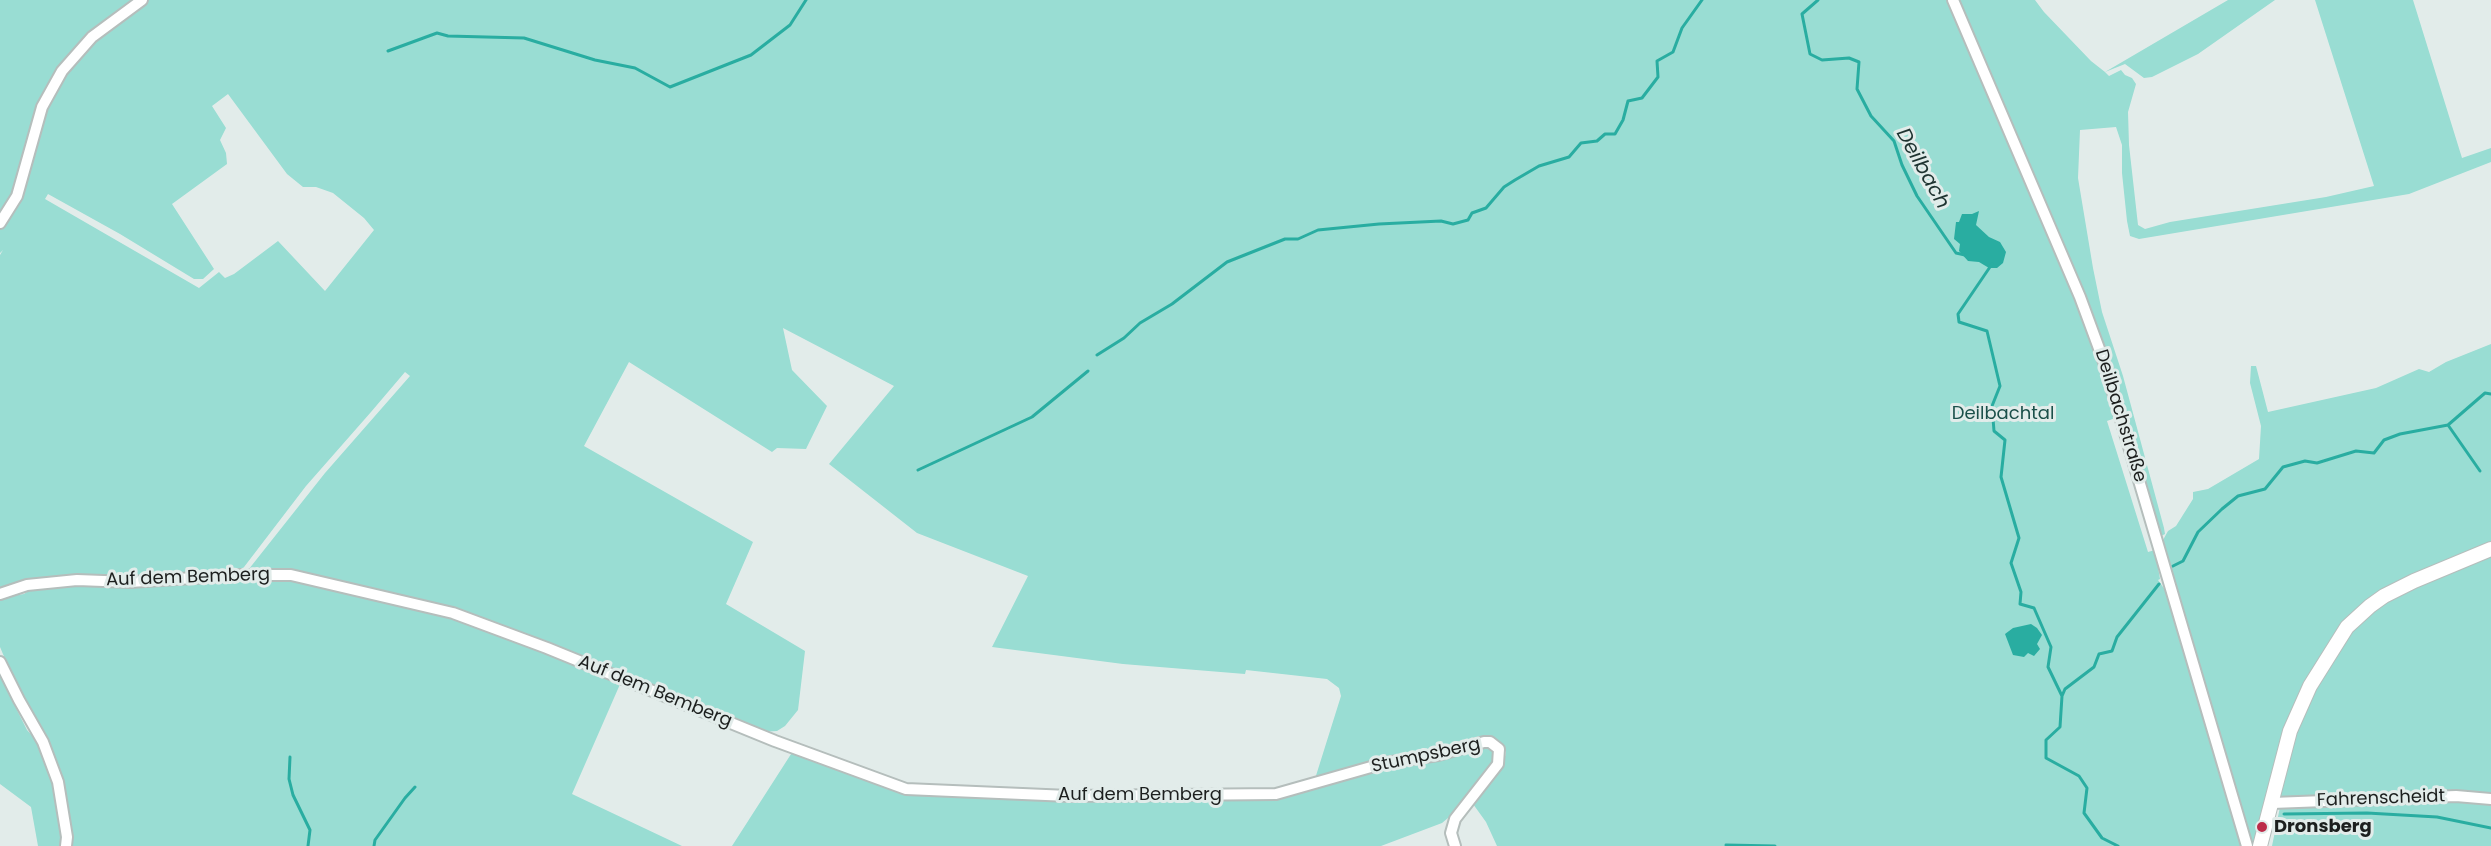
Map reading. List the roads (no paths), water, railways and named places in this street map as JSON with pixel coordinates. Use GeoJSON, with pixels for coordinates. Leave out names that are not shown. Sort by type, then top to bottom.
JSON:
{"type":"FeatureCollection","features":[{"type":"Feature","properties":{"kind":"main road"},"geometry":{"type":"LineString","coordinates":[[2260,846],[2290,732],[2310,686],[2348,627],[2384,596],[2491,549]]}},
{"type":"Feature","properties":{"kind":"street"},"geometry":{"type":"LineString","coordinates":[[0,223],[17,196],[42,107],[62,71],[92,37],[142,0]]}},
{"type":"Feature","properties":{"kind":"street","name":"Deilbachstraße"},"geometry":{"type":"LineString","coordinates":[[1953,0],[2080,297],[2104,362],[2247,846]]}},
{"type":"Feature","properties":{"kind":"street","name":"Auf dem Bemberg"},"geometry":{"type":"LineString","coordinates":[[0,594],[27,585],[77,580],[130,582],[241,575],[291,575],[453,613],[547,648],[775,741],[906,789],[1069,796],[1221,795],[1276,794],[1311,785]]}},
{"type":"Feature","properties":{"kind":"street"},"geometry":{"type":"LineString","coordinates":[[0,662],[44,742],[54,772],[67,837],[66,846]]}},
{"type":"Feature","properties":{"kind":"street","name":"Stumpsberg"},"geometry":{"type":"LineString","coordinates":[[1311,785],[1385,763],[1438,755],[1490,742],[1499,749],[1498,764],[1455,819],[1451,833],[1455,846]]}},
{"type":"Feature","properties":{"kind":"street","name":"Fahrenscheidt"},"geometry":{"type":"LineString","coordinates":[[2272,803],[2456,796],[2491,799]]}},
{"type":"Feature","properties":{"kind":"waterway"},"geometry":{"type":"LineString","coordinates":[[388,51],[437,33],[448,36],[524,38],[595,60],[635,68],[670,87],[751,55],[790,25],[806,0]]}},
{"type":"Feature","properties":{"kind":"waterway"},"geometry":{"type":"LineString","coordinates":[[1097,355],[1124,338],[1140,323],[1172,304],[1227,262],[1285,239],[1298,239],[1318,230],[1441,221],[1453,224],[1468,220],[1472,213],[1486,208],[1504,187],[1515,180],[1539,166],[1569,157],[1581,143],[1597,141],[1605,134],[1615,134],[1623,120],[1628,101],[1642,98],[1658,77],[1657,61],[1673,52],[1682,28],[1702,0]]}},
{"type":"Feature","properties":{"kind":"waterway","name":"Deilbach"},"geometry":{"type":"LineString","coordinates":[[1818,0],[1802,14],[1810,54],[1822,60],[1849,58],[1859,62],[1857,89],[1871,116],[1894,141],[1902,165],[1917,196],[1956,253],[1965,255]]}},
{"type":"Feature","properties":{"kind":"waterway","name":"Deilbach"},"geometry":{"type":"LineString","coordinates":[[1992,264],[1958,314],[1959,322],[1987,331],[2000,386],[1992,406],[1994,431],[2005,440],[2001,477],[2019,538],[2011,563],[2021,592],[2020,604],[2034,608],[2051,647],[2048,667],[2062,696],[2060,727],[2046,740],[2046,758],[2079,776],[2087,788],[2084,813],[2102,838],[2118,846]]}},
{"type":"Feature","properties":{"kind":"waterway"},"geometry":{"type":"LineString","coordinates":[[918,470],[1032,417],[1088,371]]}},
{"type":"Feature","properties":{"kind":"waterway"},"geometry":{"type":"LineString","coordinates":[[2173,566],[2183,561],[2198,532],[2222,509],[2238,496],[2265,489],[2283,467],[2305,461],[2317,463],[2356,451],[2374,453],[2384,440],[2400,434],[2448,425],[2485,393],[2491,394]]}},
{"type":"Feature","properties":{"kind":"waterway"},"geometry":{"type":"LineString","coordinates":[[2448,425],[2480,471]]}},
{"type":"Feature","properties":{"kind":"waterway"},"geometry":{"type":"LineString","coordinates":[[2062,696],[2065,689],[2094,667],[2099,654],[2112,651],[2117,637],[2159,584]]}},
{"type":"Feature","properties":{"kind":"waterway"},"geometry":{"type":"LineString","coordinates":[[290,757],[289,779],[293,795],[310,830],[308,846]]}},
{"type":"Feature","properties":{"kind":"waterway"},"geometry":{"type":"LineString","coordinates":[[374,846],[375,840],[415,787]]}},
{"type":"Feature","properties":{"kind":"waterway"},"geometry":{"type":"LineString","coordinates":[[2284,814],[2367,813],[2437,817],[2491,828]]}},
{"type":"Feature","properties":{"kind":"waterway"},"geometry":{"type":"LineString","coordinates":[[1726,845],[1775,846]]}},
{"type":"Feature","properties":{"kind":"place","name":"Dronsberg"},"geometry":{"type":"Point","coordinates":[2262,827]}},
{"type":"Feature","properties":{"kind":"park label","name":"Deilbachtal"},"geometry":{"type":"Point","coordinates":[2003,414]}}]}
